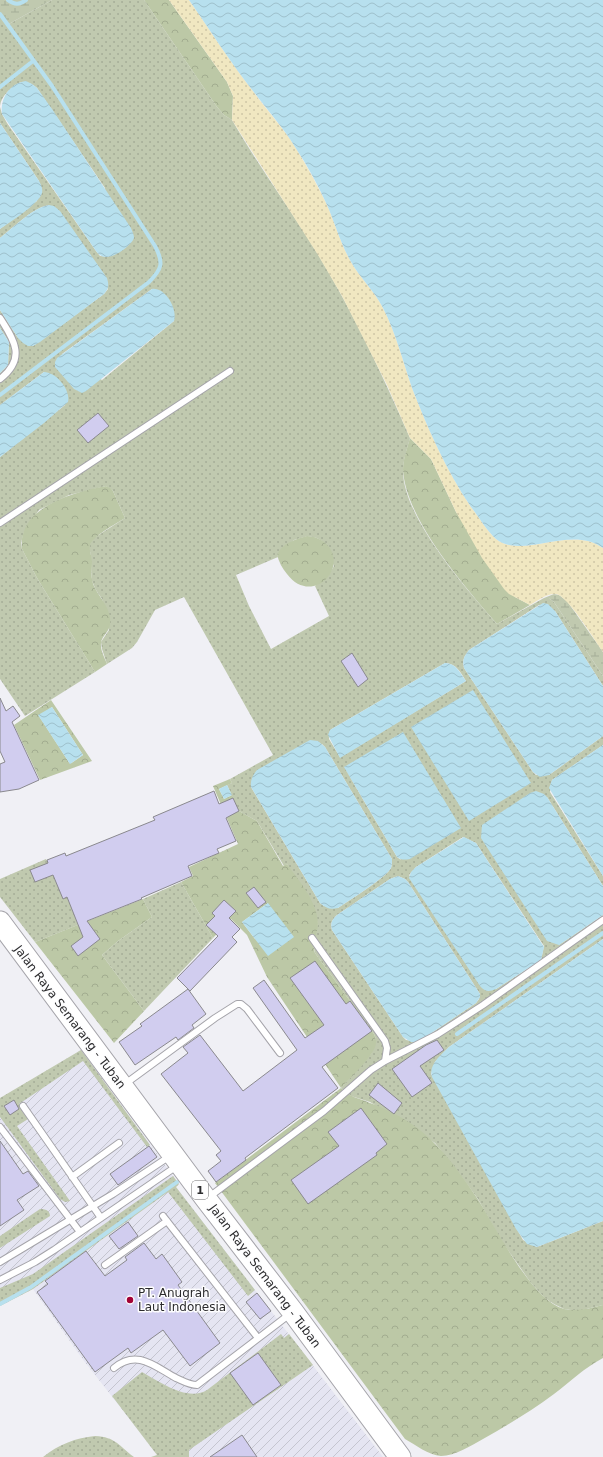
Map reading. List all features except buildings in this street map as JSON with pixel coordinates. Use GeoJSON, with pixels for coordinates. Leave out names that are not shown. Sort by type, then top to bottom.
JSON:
{"type":"FeatureCollection","features":[{"type":"Feature","properties":{"kind":"highway","name":"Jalan Raya Semarang - Tuban"},"geometry":{"type":"LineString","coordinates":[[0,922],[400,1457]]}},
{"type":"Feature","properties":{"kind":"lane"},"geometry":{"type":"LineString","coordinates":[[0,318],[12,336],[16,354],[12,368],[0,379]]}},
{"type":"Feature","properties":{"kind":"lane"},"geometry":{"type":"LineString","coordinates":[[0,523],[230,371]]}},
{"type":"Feature","properties":{"kind":"lane"},"geometry":{"type":"LineString","coordinates":[[206,1199],[307,1124],[370,1070],[438,1034],[483,1005],[603,920]]}},
{"type":"Feature","properties":{"kind":"lane"},"geometry":{"type":"LineString","coordinates":[[312,938],[385,1041],[387,1048],[385,1061]]}},
{"type":"Feature","properties":{"kind":"lane"},"geometry":{"type":"LineString","coordinates":[[122,1087],[215,1018],[237,1004],[241,1004],[247,1009],[280,1053]]}},
{"type":"Feature","properties":{"kind":"lane"},"geometry":{"type":"LineString","coordinates":[[24,1106],[101,1218]]}},
{"type":"Feature","properties":{"kind":"lane"},"geometry":{"type":"LineString","coordinates":[[0,1127],[80,1232]]}},
{"type":"Feature","properties":{"kind":"lane"},"geometry":{"type":"LineString","coordinates":[[72,1177],[119,1143]]}},
{"type":"Feature","properties":{"kind":"lane"},"geometry":{"type":"LineString","coordinates":[[0,1262],[93,1206],[177,1159]]}},
{"type":"Feature","properties":{"kind":"lane"},"geometry":{"type":"LineString","coordinates":[[0,1280],[35,1262],[101,1218],[177,1159]]}},
{"type":"Feature","properties":{"kind":"lane"},"geometry":{"type":"LineString","coordinates":[[105,1265],[165,1218],[258,1338]]}},
{"type":"Feature","properties":{"kind":"lane"},"geometry":{"type":"LineString","coordinates":[[114,1368],[128,1359],[139,1360],[150,1363],[188,1384],[197,1384],[293,1312]]}},
{"type":"Feature","properties":{"kind":"shaded area"},"geometry":{"type":"Polygon","coordinates":[[[81,1050],[179,1184],[176,1187],[383,1457],[189,1457],[189,1451],[158,1455],[84,1361],[33,1289],[0,1306],[0,1104],[81,1050]]]}},
{"type":"Feature","properties":{"kind":"green space"},"geometry":{"type":"Polygon","coordinates":[[[0,0],[52,0],[7,25],[0,14],[0,0]]]}},
{"type":"Feature","properties":{"kind":"green space"},"geometry":{"type":"Polygon","coordinates":[[[52,0],[144,0],[217,107],[224,115],[232,120],[319,256],[344,300],[379,368],[410,438],[403,467],[406,489],[413,510],[439,552],[454,573],[497,624],[544,598],[549,598],[554,602],[603,676],[603,686],[555,611],[539,605],[469,650],[463,660],[464,668],[536,775],[549,775],[603,736],[603,745],[552,780],[550,792],[603,876],[603,886],[547,797],[559,945],[603,915],[603,939],[449,1047],[435,1062],[431,1074],[523,1240],[537,1247],[603,1221],[603,1305],[578,1311],[564,1309],[545,1298],[531,1283],[501,1240],[478,1199],[435,1143],[370,1102],[351,1096],[341,1088],[371,1054],[376,1039],[374,1034],[315,953],[313,944],[318,923],[287,864],[284,866],[257,821],[239,811],[227,785],[232,783],[230,779],[273,755],[184,597],[155,610],[132,648],[107,664],[101,642],[109,630],[102,599],[92,581],[91,555],[89,548],[94,538],[125,518],[113,491],[106,486],[69,495],[39,510],[24,532],[21,543],[22,549],[37,578],[95,672],[25,716],[0,679],[0,457],[65,405],[44,372],[0,405],[0,373],[8,365],[9,342],[0,328],[0,310],[18,338],[33,346],[104,294],[108,289],[49,205],[29,214],[0,238],[0,229],[37,201],[39,181],[0,123],[0,107],[7,123],[96,251],[100,256],[109,257],[105,188],[37,88],[32,84],[21,82],[8,92],[2,99],[0,106],[0,14],[7,25],[52,0]],[[152,289],[62,354],[102,380],[174,321],[152,289]],[[308,536],[294,540],[277,555],[278,557],[236,575],[249,606],[271,649],[329,616],[315,586],[328,576],[334,566],[326,545],[314,537],[308,536]],[[445,663],[330,730],[329,739],[340,757],[466,681],[455,667],[449,663],[445,663]],[[322,744],[251,787],[320,903],[324,906],[338,908],[367,889],[388,872],[391,868],[392,861],[322,744]],[[344,767],[397,857],[401,860],[344,767]],[[463,837],[416,867],[409,875],[496,989],[541,960],[544,946],[476,843],[463,837]],[[398,876],[390,879],[337,915],[331,925],[332,930],[406,1040],[418,1042],[476,1003],[479,999],[480,994],[405,879],[398,876]]]}},
{"type":"Feature","properties":{"kind":"green space"},"geometry":{"type":"Polygon","coordinates":[[[144,0],[169,0],[227,82],[233,96],[232,120],[224,115],[217,107],[144,0]]]}},
{"type":"Feature","properties":{"kind":"green space"},"geometry":{"type":"Polygon","coordinates":[[[410,438],[431,459],[456,512],[515,597],[530,605],[497,624],[439,552],[414,510],[407,489],[403,466],[410,438]]]}},
{"type":"Feature","properties":{"kind":"green space"},"geometry":{"type":"Polygon","coordinates":[[[106,486],[113,491],[125,518],[95,538],[90,546],[92,559],[92,581],[108,610],[110,623],[110,627],[101,643],[102,651],[107,664],[95,672],[37,578],[22,549],[23,534],[29,522],[38,512],[64,497],[106,486]]]}},
{"type":"Feature","properties":{"kind":"green space"},"geometry":{"type":"Polygon","coordinates":[[[307,536],[324,542],[329,547],[333,557],[333,566],[330,575],[323,582],[315,586],[306,586],[296,583],[287,574],[277,555],[282,547],[294,540],[307,536]]]}},
{"type":"Feature","properties":{"kind":"green space"},"geometry":{"type":"Polygon","coordinates":[[[554,594],[559,595],[567,601],[603,652],[603,676],[554,602],[549,598],[544,598],[554,594]]]}},
{"type":"Feature","properties":{"kind":"green space"},"geometry":{"type":"Polygon","coordinates":[[[51,700],[92,761],[40,780],[14,725],[51,700]],[[52,707],[39,716],[70,764],[83,755],[52,707]]]}},
{"type":"Feature","properties":{"kind":"green space"},"geometry":{"type":"Polygon","coordinates":[[[230,779],[232,783],[219,789],[224,799],[232,795],[239,811],[257,821],[283,866],[287,864],[302,884],[311,899],[317,915],[318,927],[314,942],[315,953],[374,1034],[376,1042],[372,1053],[341,1088],[267,977],[247,935],[231,919],[213,938],[181,882],[193,876],[189,867],[238,844],[213,786],[230,779]],[[268,903],[242,922],[255,939],[268,903]]]}},
{"type":"Feature","properties":{"kind":"green space"},"geometry":{"type":"Polygon","coordinates":[[[46,859],[66,892],[78,925],[35,942],[0,897],[0,879],[46,859]]]}},
{"type":"Feature","properties":{"kind":"green space"},"geometry":{"type":"Polygon","coordinates":[[[181,882],[213,938],[144,1011],[102,955],[118,941],[152,917],[143,899],[181,882]]]}},
{"type":"Feature","properties":{"kind":"green space"},"geometry":{"type":"Polygon","coordinates":[[[143,899],[152,917],[118,941],[102,955],[144,1011],[114,1043],[35,942],[143,899]]]}},
{"type":"Feature","properties":{"kind":"green space"},"geometry":{"type":"Polygon","coordinates":[[[81,1050],[150,1145],[147,1147],[83,1061],[19,1104],[28,1119],[17,1126],[70,1201],[65,1202],[60,1199],[0,1117],[0,1098],[81,1050]]]}},
{"type":"Feature","properties":{"kind":"green space"},"geometry":{"type":"Polygon","coordinates":[[[341,1088],[352,1096],[385,1109],[415,1126],[442,1151],[472,1190],[527,1278],[539,1292],[552,1303],[564,1309],[574,1310],[603,1305],[603,1358],[528,1412],[469,1447],[446,1456],[427,1452],[405,1439],[215,1183],[341,1088]]]}},
{"type":"Feature","properties":{"kind":"green space"},"geometry":{"type":"Polygon","coordinates":[[[173,1176],[179,1184],[176,1187],[255,1290],[248,1296],[168,1192],[33,1289],[0,1306],[0,1288],[33,1274],[173,1176]]]}},
{"type":"Feature","properties":{"kind":"green space"},"geometry":{"type":"Polygon","coordinates":[[[40,1209],[47,1210],[50,1216],[0,1248],[0,1236],[40,1209]]]}},
{"type":"Feature","properties":{"kind":"green space"},"geometry":{"type":"Polygon","coordinates":[[[281,1334],[284,1338],[289,1334],[313,1365],[189,1450],[189,1457],[151,1457],[157,1455],[112,1396],[142,1372],[174,1389],[191,1394],[199,1393],[207,1390],[281,1334]]]}},
{"type":"Feature","properties":{"kind":"green space"},"geometry":{"type":"Polygon","coordinates":[[[95,1436],[113,1440],[134,1457],[43,1457],[68,1442],[95,1436]]]}},
{"type":"Feature","properties":{"kind":"sand"},"geometry":{"type":"Polygon","coordinates":[[[169,0],[189,0],[236,69],[292,142],[327,205],[350,260],[379,301],[388,318],[396,337],[412,388],[431,434],[453,479],[489,532],[496,539],[507,544],[519,546],[576,539],[590,542],[603,548],[603,652],[574,610],[561,597],[556,594],[549,595],[530,605],[509,594],[482,558],[456,512],[431,459],[410,438],[387,385],[342,296],[318,255],[232,120],[233,96],[227,82],[169,0]]]}},
{"type":"Feature","properties":{"kind":"water"},"geometry":{"type":"Polygon","coordinates":[[[189,0],[603,0],[603,548],[590,542],[576,539],[533,545],[519,546],[507,544],[496,539],[486,528],[453,479],[438,449],[412,388],[396,337],[388,318],[379,301],[350,260],[327,205],[312,175],[285,132],[236,69],[189,0]]]}},
{"type":"Feature","properties":{"kind":"water"},"geometry":{"type":"Polygon","coordinates":[[[26,81],[37,88],[52,109],[131,228],[134,237],[133,241],[118,253],[109,257],[99,255],[2,114],[4,97],[7,92],[20,82],[26,81]]]}},
{"type":"Feature","properties":{"kind":"water"},"geometry":{"type":"Polygon","coordinates":[[[0,123],[39,181],[42,187],[42,193],[36,202],[0,229],[0,123]]]}},
{"type":"Feature","properties":{"kind":"water"},"geometry":{"type":"Polygon","coordinates":[[[49,205],[54,206],[60,211],[107,278],[108,286],[104,294],[40,342],[33,346],[28,346],[18,338],[0,310],[0,238],[29,214],[49,205]]]}},
{"type":"Feature","properties":{"kind":"water"},"geometry":{"type":"Polygon","coordinates":[[[152,289],[157,289],[166,295],[174,311],[174,321],[86,391],[82,393],[74,389],[55,367],[57,358],[152,289]]]}},
{"type":"Feature","properties":{"kind":"water"},"geometry":{"type":"Polygon","coordinates":[[[0,328],[9,342],[8,365],[0,373],[0,328]]]}},
{"type":"Feature","properties":{"kind":"water"},"geometry":{"type":"Polygon","coordinates":[[[44,372],[53,375],[62,382],[67,392],[68,402],[44,423],[0,457],[0,405],[44,372]]]}},
{"type":"Feature","properties":{"kind":"water"},"geometry":{"type":"Polygon","coordinates":[[[543,603],[548,604],[555,611],[603,686],[603,736],[549,775],[540,777],[533,772],[464,668],[463,660],[469,650],[543,603]]]}},
{"type":"Feature","properties":{"kind":"water"},"geometry":{"type":"Polygon","coordinates":[[[445,663],[449,663],[455,667],[466,681],[340,758],[328,735],[330,730],[445,663]]]}},
{"type":"Feature","properties":{"kind":"water"},"geometry":{"type":"Polygon","coordinates":[[[473,690],[531,783],[469,821],[411,727],[473,690]]]}},
{"type":"Feature","properties":{"kind":"water"},"geometry":{"type":"Polygon","coordinates":[[[52,707],[83,755],[70,764],[38,715],[52,707]]]}},
{"type":"Feature","properties":{"kind":"water"},"geometry":{"type":"Polygon","coordinates":[[[403,732],[461,828],[410,859],[404,860],[397,857],[344,767],[403,732]]]}},
{"type":"Feature","properties":{"kind":"water"},"geometry":{"type":"Polygon","coordinates":[[[310,740],[318,741],[325,747],[392,859],[392,865],[388,872],[358,895],[335,909],[328,908],[320,903],[251,787],[252,778],[257,770],[310,740]]]}},
{"type":"Feature","properties":{"kind":"water"},"geometry":{"type":"Polygon","coordinates":[[[603,745],[603,876],[549,788],[552,780],[603,745]]]}},
{"type":"Feature","properties":{"kind":"water"},"geometry":{"type":"Polygon","coordinates":[[[227,785],[232,795],[224,799],[219,789],[227,785]]]}},
{"type":"Feature","properties":{"kind":"water"},"geometry":{"type":"Polygon","coordinates":[[[536,791],[547,797],[603,886],[603,915],[559,945],[547,941],[481,838],[482,825],[530,793],[536,791]]]}},
{"type":"Feature","properties":{"kind":"water"},"geometry":{"type":"Polygon","coordinates":[[[464,837],[476,843],[544,947],[541,960],[491,991],[487,991],[480,986],[409,878],[411,872],[416,867],[464,837]]]}},
{"type":"Feature","properties":{"kind":"water"},"geometry":{"type":"Polygon","coordinates":[[[398,876],[408,882],[480,994],[480,997],[476,1003],[418,1042],[411,1042],[403,1037],[331,928],[332,922],[337,915],[390,879],[398,876]]]}},
{"type":"Feature","properties":{"kind":"water"},"geometry":{"type":"Polygon","coordinates":[[[268,903],[294,937],[268,956],[242,922],[268,903]]]}},
{"type":"Feature","properties":{"kind":"water"},"geometry":{"type":"Polygon","coordinates":[[[603,939],[603,1221],[537,1247],[527,1244],[516,1229],[432,1077],[432,1068],[436,1060],[449,1047],[603,939]]]}},
{"type":"Feature","properties":{"kind":"waterway"},"geometry":{"type":"LineString","coordinates":[[8,0],[17,4],[26,0]]}},
{"type":"Feature","properties":{"kind":"waterway"},"geometry":{"type":"LineString","coordinates":[[0,14],[52,86],[155,246],[160,257],[159,269],[149,282],[0,395]]}},
{"type":"Feature","properties":{"kind":"waterway"},"geometry":{"type":"LineString","coordinates":[[0,87],[33,61]]}},
{"type":"Feature","properties":{"kind":"waterway"},"geometry":{"type":"LineString","coordinates":[[457,1034],[603,933]]}},
{"type":"Feature","properties":{"kind":"waterway"},"geometry":{"type":"LineString","coordinates":[[0,1304],[31,1287],[177,1182]]}},
{"type":"Feature","properties":{"kind":"place","name":"PT. Anugrah Laut Indonesia"},"geometry":{"type":"Point","coordinates":[130,1300]}}]}
